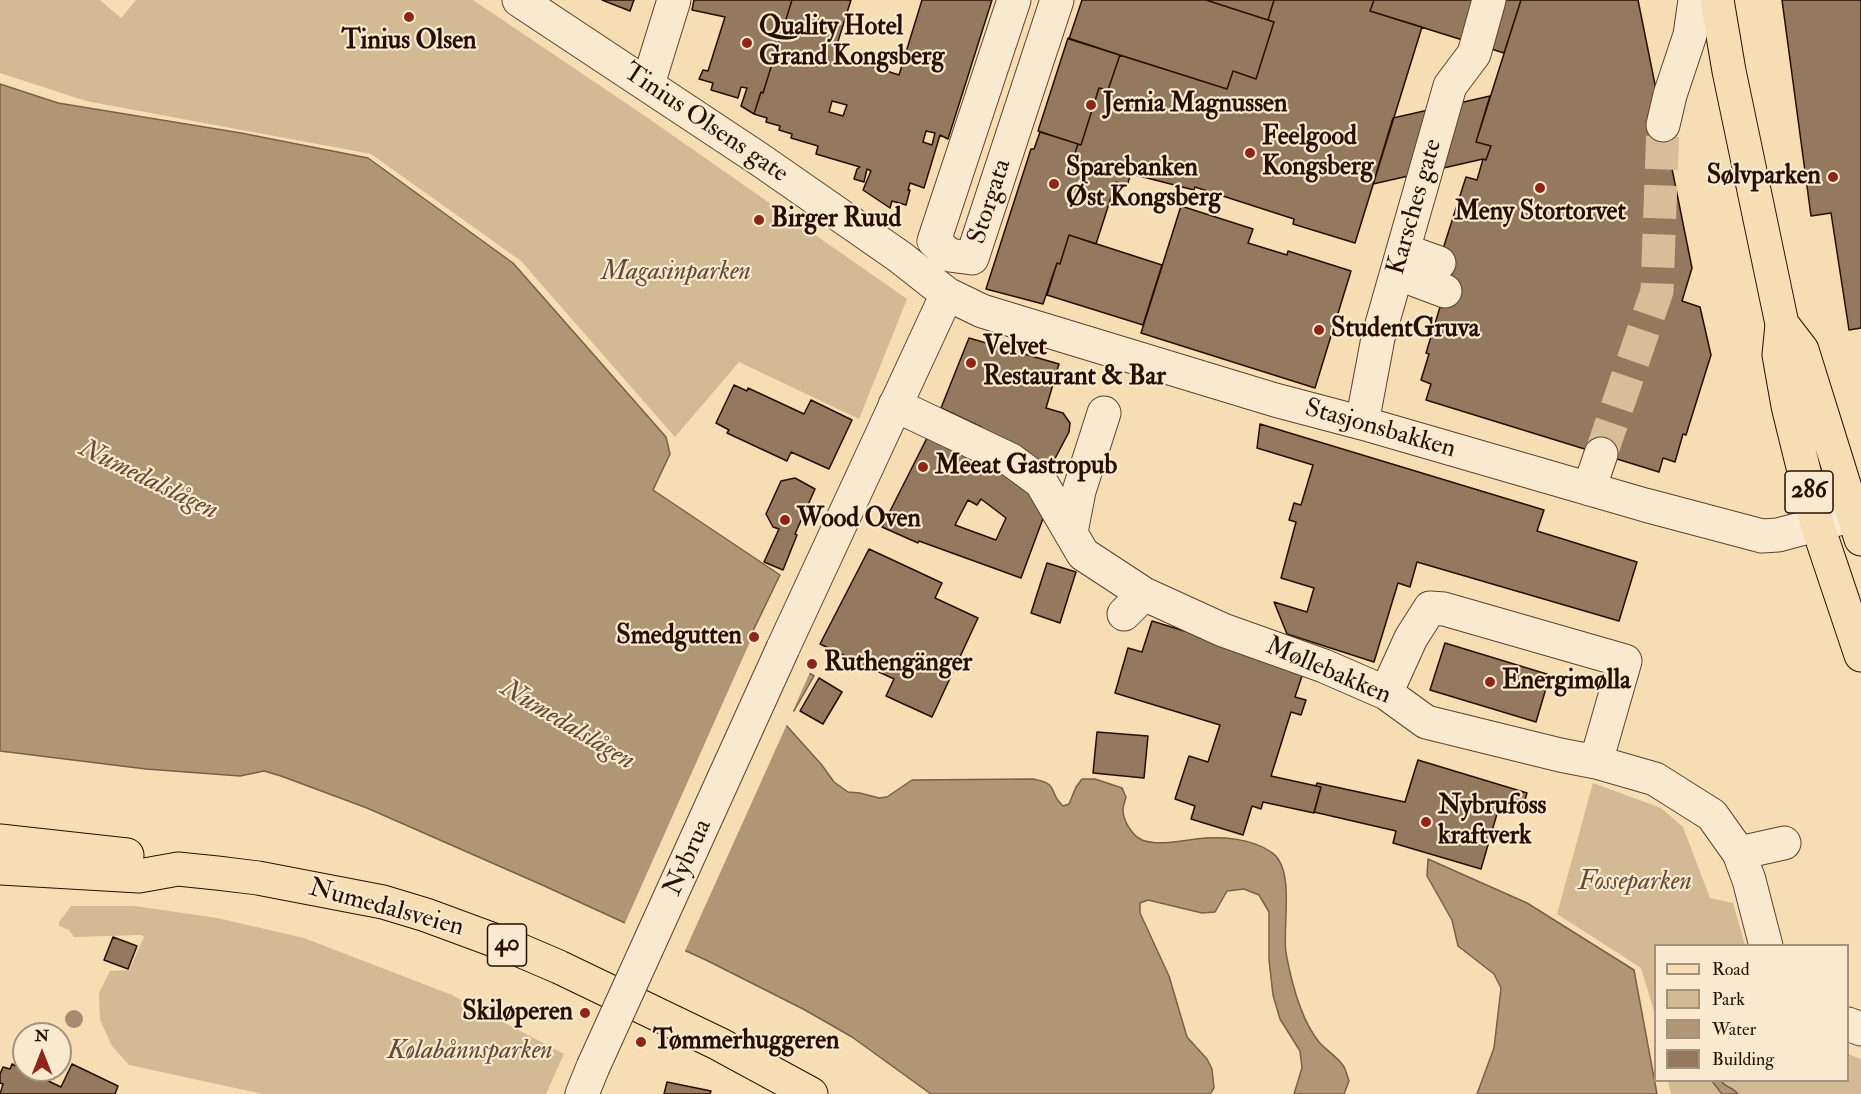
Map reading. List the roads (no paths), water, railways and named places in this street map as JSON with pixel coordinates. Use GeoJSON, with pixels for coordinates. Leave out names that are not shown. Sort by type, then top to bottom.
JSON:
{"type":"FeatureCollection","features":[{"type":"Feature","properties":{"kind":"main road","name":"286"},"geometry":{"type":"LineString","coordinates":[[1717,0],[1729,71],[1782,324],[1779,355],[1788,406],[1817,524],[1861,655]]}},
{"type":"Feature","properties":{"kind":"main road","name":"286"},"geometry":{"type":"LineString","coordinates":[[1782,324],[1802,350],[1858,522]]}},
{"type":"Feature","properties":{"kind":"main road","name":"Numedalsveien"},"geometry":{"type":"LineString","coordinates":[[0,841],[140,856],[178,869],[258,878],[323,890],[382,902],[426,915],[560,967],[719,1044],[811,1094]]}},
{"type":"Feature","properties":{"kind":"main road","name":"Numedalsveien"},"geometry":{"type":"LineString","coordinates":[[0,868],[139,876],[178,869]]}},
{"type":"Feature","properties":{"kind":"street","name":"Tinius Olsens gate"},"geometry":{"type":"LineString","coordinates":[[519,0],[648,84],[891,250],[947,294]]}},
{"type":"Feature","properties":{"kind":"street"},"geometry":{"type":"LineString","coordinates":[[648,84],[674,0]]}},
{"type":"Feature","properties":{"kind":"street","name":"Storgata"},"geometry":{"type":"LineString","coordinates":[[1014,0],[934,240],[949,255],[972,258],[1057,0]]}},
{"type":"Feature","properties":{"kind":"street","name":"Karsches gate"},"geometry":{"type":"LineString","coordinates":[[1362,423],[1378,338],[1450,86],[1474,54],[1489,0]]}},
{"type":"Feature","properties":{"kind":"street"},"geometry":{"type":"LineString","coordinates":[[1663,125],[1670,95],[1690,35],[1695,0]]}},
{"type":"Feature","properties":{"kind":"street"},"geometry":{"type":"LineString","coordinates":[[1400,261],[1442,277]]}},
{"type":"Feature","properties":{"kind":"street"},"geometry":{"type":"LineString","coordinates":[[895,405],[947,294]]}},
{"type":"Feature","properties":{"kind":"street","name":"Stasjonsbakken"},"geometry":{"type":"LineString","coordinates":[[947,294],[982,311],[1275,400],[1762,536],[1778,535],[1817,524],[1858,522]]}},
{"type":"Feature","properties":{"kind":"street","name":"Møllebakken"},"geometry":{"type":"LineString","coordinates":[[895,405],[1011,460],[1041,482],[1083,554],[1134,604],[1196,602],[1223,630],[1324,666],[1386,693],[1426,722],[1596,762],[1655,779],[1712,815],[1739,853],[1749,880],[1766,944]]}},
{"type":"Feature","properties":{"kind":"street","name":"Nybrua"},"geometry":{"type":"LineString","coordinates":[[588,1080],[895,405]]}},
{"type":"Feature","properties":{"kind":"street"},"geometry":{"type":"LineString","coordinates":[[1071,532],[1079,491],[1104,413]]}},
{"type":"Feature","properties":{"kind":"street"},"geometry":{"type":"LineString","coordinates":[[1589,489],[1600,454]]}},
{"type":"Feature","properties":{"kind":"street"},"geometry":{"type":"LineString","coordinates":[[1386,693],[1411,639],[1430,608],[1444,609],[1625,661],[1596,762]]}},
{"type":"Feature","properties":{"kind":"street"},"geometry":{"type":"LineString","coordinates":[[1739,853],[1784,843]]}},
{"type":"Feature","properties":{"kind":"water","name":"Numedalslågen"},"geometry":{"type":"Polygon","coordinates":[[[0,84],[58,103],[241,133],[368,158],[513,263],[666,437],[670,454],[653,490],[780,575],[750,637],[814,676],[794,711],[763,697],[834,782],[848,792],[879,798],[887,797],[912,780],[1033,779],[1051,786],[1063,806],[1069,804],[1082,779],[1095,779],[1122,788],[1126,797],[1123,814],[1129,827],[1142,840],[1162,843],[1225,838],[1263,847],[1279,860],[1286,884],[1285,942],[1294,987],[1313,1033],[1344,1068],[1349,1081],[1344,1094],[1294,1094],[1302,1068],[1300,1051],[1280,1019],[1273,995],[1269,960],[1269,912],[1259,895],[1244,889],[1227,891],[1215,912],[1202,913],[1148,900],[1140,903],[1140,913],[1169,976],[1187,1037],[1207,1059],[1212,1069],[1214,1088],[1210,1094],[931,1094],[852,1037],[805,1010],[708,961],[367,808],[281,776],[264,771],[240,776],[146,769],[0,751],[0,84]]]}},
{"type":"Feature","properties":{"kind":"water"},"geometry":{"type":"Polygon","coordinates":[[[1428,859],[1527,903],[1634,970],[1657,1094],[1477,1094],[1494,1048],[1501,988],[1494,974],[1458,946],[1452,920],[1427,876],[1428,859]]]}},
{"type":"Feature","properties":{"kind":"water"},"geometry":{"type":"Polygon","coordinates":[[[1713,1082],[1722,1082],[1738,1094],[1722,1094],[1713,1082]]]}},
{"type":"Feature","properties":{"kind":"tunnel"},"geometry":{"type":"LineString","coordinates":[[1601,454],[1657,291],[1663,125]]}},
{"type":"Feature","properties":{"kind":"place","name":"Tinius Olsen"},"geometry":{"type":"Point","coordinates":[409,17]}},
{"type":"Feature","properties":{"kind":"place","name":"Quality Hotel Grand Kongsberg"},"geometry":{"type":"Point","coordinates":[747,43]}},
{"type":"Feature","properties":{"kind":"place","name":"Jernia Magnussen"},"geometry":{"type":"Point","coordinates":[1091,105]}},
{"type":"Feature","properties":{"kind":"place","name":"Feelgood Kongsberg"},"geometry":{"type":"Point","coordinates":[1250,153]}},
{"type":"Feature","properties":{"kind":"place","name":"Sølvparken"},"geometry":{"type":"Point","coordinates":[1833,177]}},
{"type":"Feature","properties":{"kind":"place","name":"Sparebanken Øst Kongsberg"},"geometry":{"type":"Point","coordinates":[1054,184]}},
{"type":"Feature","properties":{"kind":"place","name":"Meny Stortorvet"},"geometry":{"type":"Point","coordinates":[1540,188]}},
{"type":"Feature","properties":{"kind":"place","name":"Birger Ruud"},"geometry":{"type":"Point","coordinates":[759,220]}},
{"type":"Feature","properties":{"kind":"place","name":"StudentGruva"},"geometry":{"type":"Point","coordinates":[1319,330]}},
{"type":"Feature","properties":{"kind":"place","name":"Velvet Restaurant & Bar"},"geometry":{"type":"Point","coordinates":[971,363]}},
{"type":"Feature","properties":{"kind":"place","name":"Meeat Gastropub"},"geometry":{"type":"Point","coordinates":[923,467]}},
{"type":"Feature","properties":{"kind":"place","name":"Wood Oven"},"geometry":{"type":"Point","coordinates":[785,520]}},
{"type":"Feature","properties":{"kind":"place","name":"Smedgutten"},"geometry":{"type":"Point","coordinates":[754,637]}},
{"type":"Feature","properties":{"kind":"place","name":"Ruthengänger"},"geometry":{"type":"Point","coordinates":[812,664]}},
{"type":"Feature","properties":{"kind":"place","name":"Energimølla"},"geometry":{"type":"Point","coordinates":[1490,682]}},
{"type":"Feature","properties":{"kind":"place","name":"Nybrufoss kraftverk"},"geometry":{"type":"Point","coordinates":[1426,822]}},
{"type":"Feature","properties":{"kind":"place","name":"Skiløperen"},"geometry":{"type":"Point","coordinates":[585,1013]}},
{"type":"Feature","properties":{"kind":"place","name":"Tømmerhuggeren"},"geometry":{"type":"Point","coordinates":[641,1042]}},
{"type":"Feature","properties":{"kind":"park label","name":"Magasinparken"},"geometry":{"type":"Point","coordinates":[676,273]}},
{"type":"Feature","properties":{"kind":"park label","name":"Fosseparken"},"geometry":{"type":"Point","coordinates":[1635,883]}},
{"type":"Feature","properties":{"kind":"park label","name":"Kølabånnsparken"},"geometry":{"type":"Point","coordinates":[470,1052]}}]}
